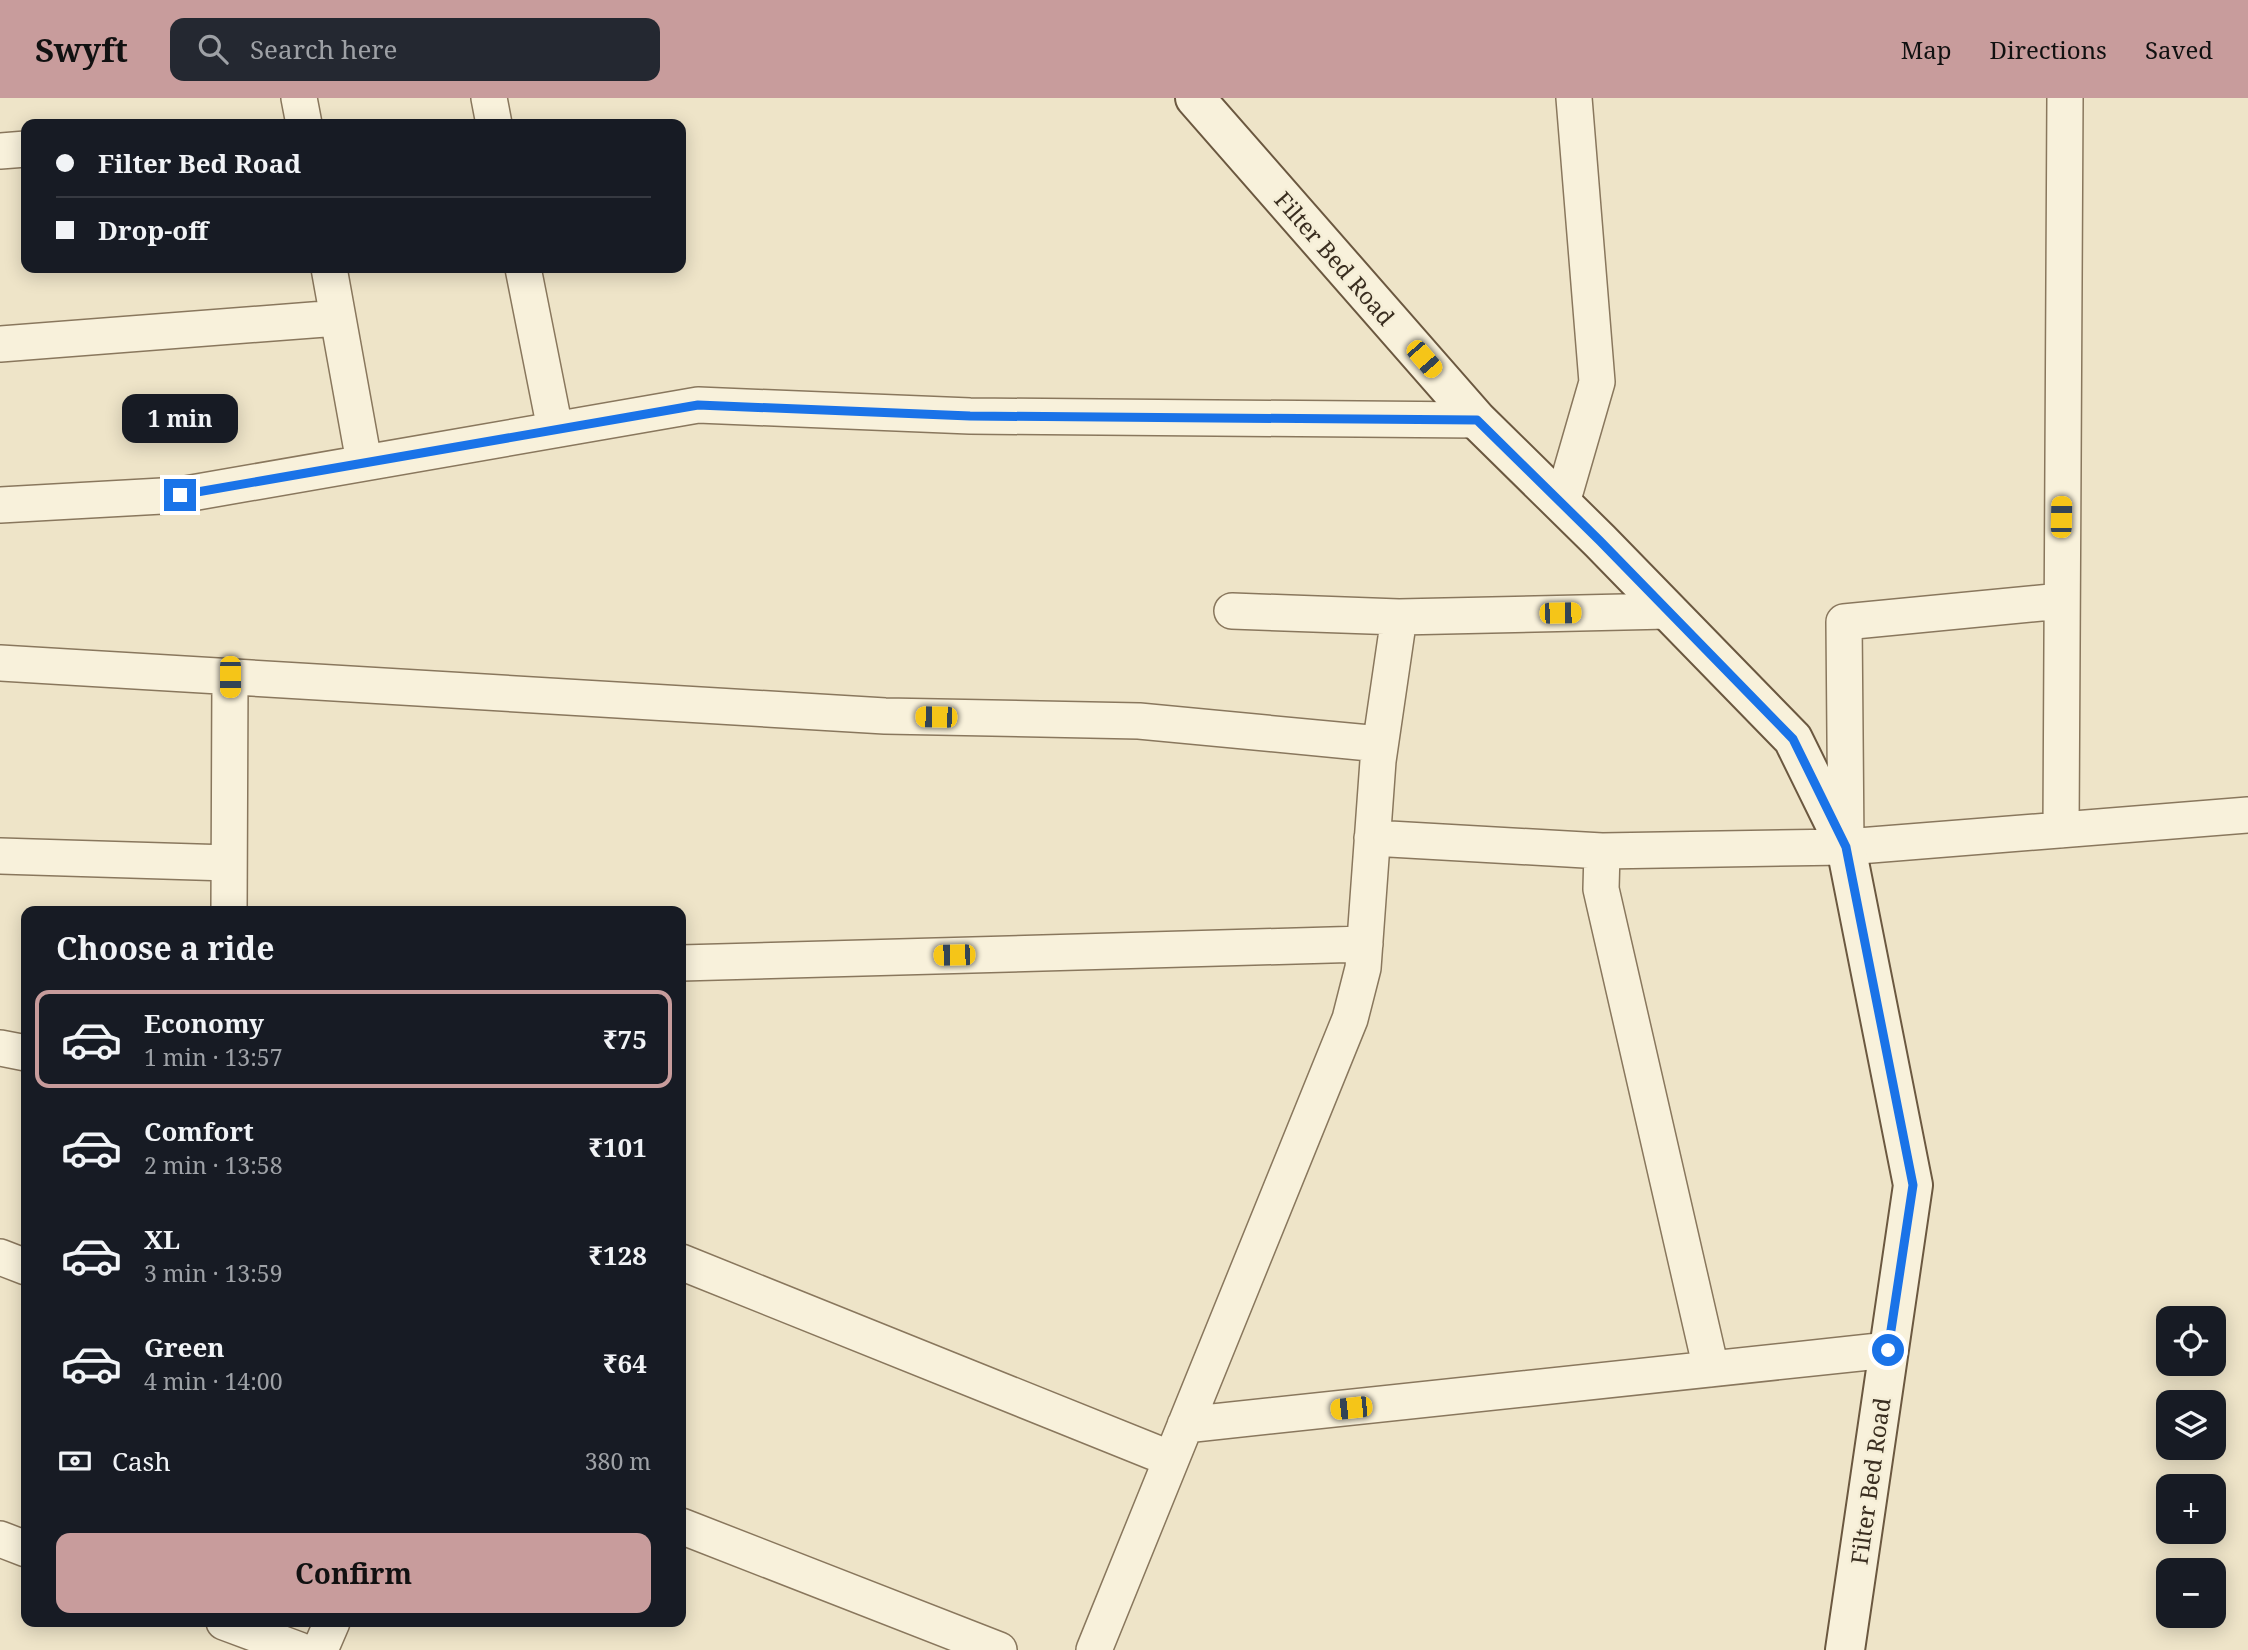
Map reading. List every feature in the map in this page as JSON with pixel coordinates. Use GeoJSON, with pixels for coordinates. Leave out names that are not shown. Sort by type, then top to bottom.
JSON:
{"type":"FeatureCollection","features":[{"type":"Feature","properties":{"kind":"street"},"geometry":{"type":"LineString","coordinates":[[299,98],[303,119]]}},
{"type":"Feature","properties":{"kind":"street"},"geometry":{"type":"LineString","coordinates":[[489,98],[493,119]]}},
{"type":"Feature","properties":{"kind":"street","name":"Filter Bed Road"},"geometry":{"type":"LineString","coordinates":[[1195,98],[1477,420],[1793,739],[1846,847],[1913,1185],[1845,1650]]}},
{"type":"Feature","properties":{"kind":"street"},"geometry":{"type":"LineString","coordinates":[[1562,503],[1597,382],[1574,98]]}},
{"type":"Feature","properties":{"kind":"street"},"geometry":{"type":"LineString","coordinates":[[2061,830],[2065,98]]}},
{"type":"Feature","properties":{"kind":"street"},"geometry":{"type":"LineString","coordinates":[[0,150],[21,149]]}},
{"type":"Feature","properties":{"kind":"street"},"geometry":{"type":"LineString","coordinates":[[330,273],[364,462]]}},
{"type":"Feature","properties":{"kind":"street"},"geometry":{"type":"LineString","coordinates":[[524,273],[555,429]]}},
{"type":"Feature","properties":{"kind":"street"},"geometry":{"type":"LineString","coordinates":[[0,344],[338,318]]}},
{"type":"Feature","properties":{"kind":"street"},"geometry":{"type":"LineString","coordinates":[[0,505],[180,495],[698,405],[970,416],[1477,420]]}},
{"type":"Feature","properties":{"kind":"street"},"geometry":{"type":"LineString","coordinates":[[1846,847],[1844,622],[2061,601]]}},
{"type":"Feature","properties":{"kind":"street"},"geometry":{"type":"LineString","coordinates":[[1232,611],[1399,617],[1668,611]]}},
{"type":"Feature","properties":{"kind":"street"},"geometry":{"type":"LineString","coordinates":[[1094,1650],[1350,1019],[1363,968],[1380,744],[1399,617]]}},
{"type":"Feature","properties":{"kind":"street"},"geometry":{"type":"LineString","coordinates":[[0,663],[885,716],[1139,721],[1380,744]]}},
{"type":"Feature","properties":{"kind":"street"},"geometry":{"type":"LineString","coordinates":[[229,906],[230,677]]}},
{"type":"Feature","properties":{"kind":"street"},"geometry":{"type":"LineString","coordinates":[[1372,838],[1602,852],[1846,847],[2248,815]]}},
{"type":"Feature","properties":{"kind":"street"},"geometry":{"type":"LineString","coordinates":[[1602,852],[1601,889],[1711,1369]]}},
{"type":"Feature","properties":{"kind":"street"},"geometry":{"type":"LineString","coordinates":[[0,856],[229,863]]}},
{"type":"Feature","properties":{"kind":"street"},"geometry":{"type":"LineString","coordinates":[[686,963],[1365,944]]}},
{"type":"Feature","properties":{"kind":"street"},"geometry":{"type":"LineString","coordinates":[[0,1048],[21,1052]]}},
{"type":"Feature","properties":{"kind":"street"},"geometry":{"type":"LineString","coordinates":[[0,1257],[21,1265]]}},
{"type":"Feature","properties":{"kind":"street"},"geometry":{"type":"LineString","coordinates":[[686,1264],[1171,1460]]}},
{"type":"Feature","properties":{"kind":"street"},"geometry":{"type":"LineString","coordinates":[[1185,1425],[1888,1350]]}},
{"type":"Feature","properties":{"kind":"street"},"geometry":{"type":"LineString","coordinates":[[686,1528],[999,1650]]}},
{"type":"Feature","properties":{"kind":"street"},"geometry":{"type":"LineString","coordinates":[[0,1539],[21,1547]]}},
{"type":"Feature","properties":{"kind":"street"},"geometry":{"type":"LineString","coordinates":[[237,1627],[299,1650]]}},
{"type":"Feature","properties":{"kind":"street"},"geometry":{"type":"LineString","coordinates":[[320,1650],[329,1627]]}},
{"type":"Feature","properties":{"kind":"route"},"geometry":{"type":"LineString","coordinates":[[180,495],[698,405],[970,416],[1477,420],[1600,541],[1793,739],[1846,847],[1913,1185],[1888,1350]]}}]}
